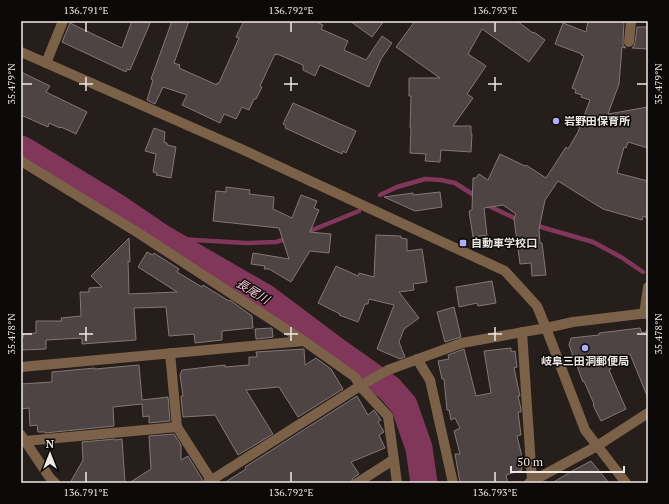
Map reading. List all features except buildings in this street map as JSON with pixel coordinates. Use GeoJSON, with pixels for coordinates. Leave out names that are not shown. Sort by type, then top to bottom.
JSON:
{"type":"FeatureCollection","features":[{"type":"Feature","properties":{"kind":"street"},"geometry":{"type":"LineString","coordinates":[[46,63],[63,21]]}},
{"type":"Feature","properties":{"kind":"street"},"geometry":{"type":"LineString","coordinates":[[629,42],[631,21]]}},
{"type":"Feature","properties":{"kind":"street"},"geometry":{"type":"LineString","coordinates":[[21,52],[240,148],[505,271],[537,306],[585,430],[626,483]]}},
{"type":"Feature","properties":{"kind":"street"},"geometry":{"type":"LineString","coordinates":[[21,161],[140,234],[304,341],[364,384],[388,416],[397,483]]}},
{"type":"Feature","properties":{"kind":"street"},"geometry":{"type":"LineString","coordinates":[[170,353],[177,427],[209,482],[388,370],[462,343],[573,322],[646,314],[648,287]]}},
{"type":"Feature","properties":{"kind":"street"},"geometry":{"type":"LineString","coordinates":[[522,332],[530,482],[597,446],[648,413]]}},
{"type":"Feature","properties":{"kind":"street"},"geometry":{"type":"LineString","coordinates":[[21,366],[304,341]]}},
{"type":"Feature","properties":{"kind":"street"},"geometry":{"type":"LineString","coordinates":[[417,359],[430,380],[453,483]]}},
{"type":"Feature","properties":{"kind":"street"},"geometry":{"type":"LineString","coordinates":[[55,483],[23,438],[177,427]]}},
{"type":"Feature","properties":{"kind":"street"},"geometry":{"type":"LineString","coordinates":[[356,483],[393,460]]}},
{"type":"Feature","properties":{"kind":"waterway","name":"長尾川"},"geometry":{"type":"LineString","coordinates":[[21,149],[115,206],[162,238],[266,298],[389,388],[404,405],[419,448],[424,483]]}},
{"type":"Feature","properties":{"kind":"waterway"},"geometry":{"type":"LineString","coordinates":[[380,195],[397,187],[425,179],[455,183],[477,197]]}},
{"type":"Feature","properties":{"kind":"waterway"},"geometry":{"type":"LineString","coordinates":[[486,204],[519,220]]}},
{"type":"Feature","properties":{"kind":"waterway"},"geometry":{"type":"LineString","coordinates":[[305,233],[359,211]]}},
{"type":"Feature","properties":{"kind":"waterway"},"geometry":{"type":"LineString","coordinates":[[534,225],[593,242],[621,257],[643,272]]}},
{"type":"Feature","properties":{"kind":"waterway"},"geometry":{"type":"LineString","coordinates":[[162,238],[246,243],[276,242],[288,238]]}},
{"type":"Feature","properties":{"kind":"place","name":"岩野田保育所"},"geometry":{"type":"Point","coordinates":[556,121]}},
{"type":"Feature","properties":{"kind":"place","name":"自動車学校口"},"geometry":{"type":"Point","coordinates":[463,243]}},
{"type":"Feature","properties":{"kind":"place","name":"岐阜三田洞郵便局"},"geometry":{"type":"Point","coordinates":[585,348]}}]}
